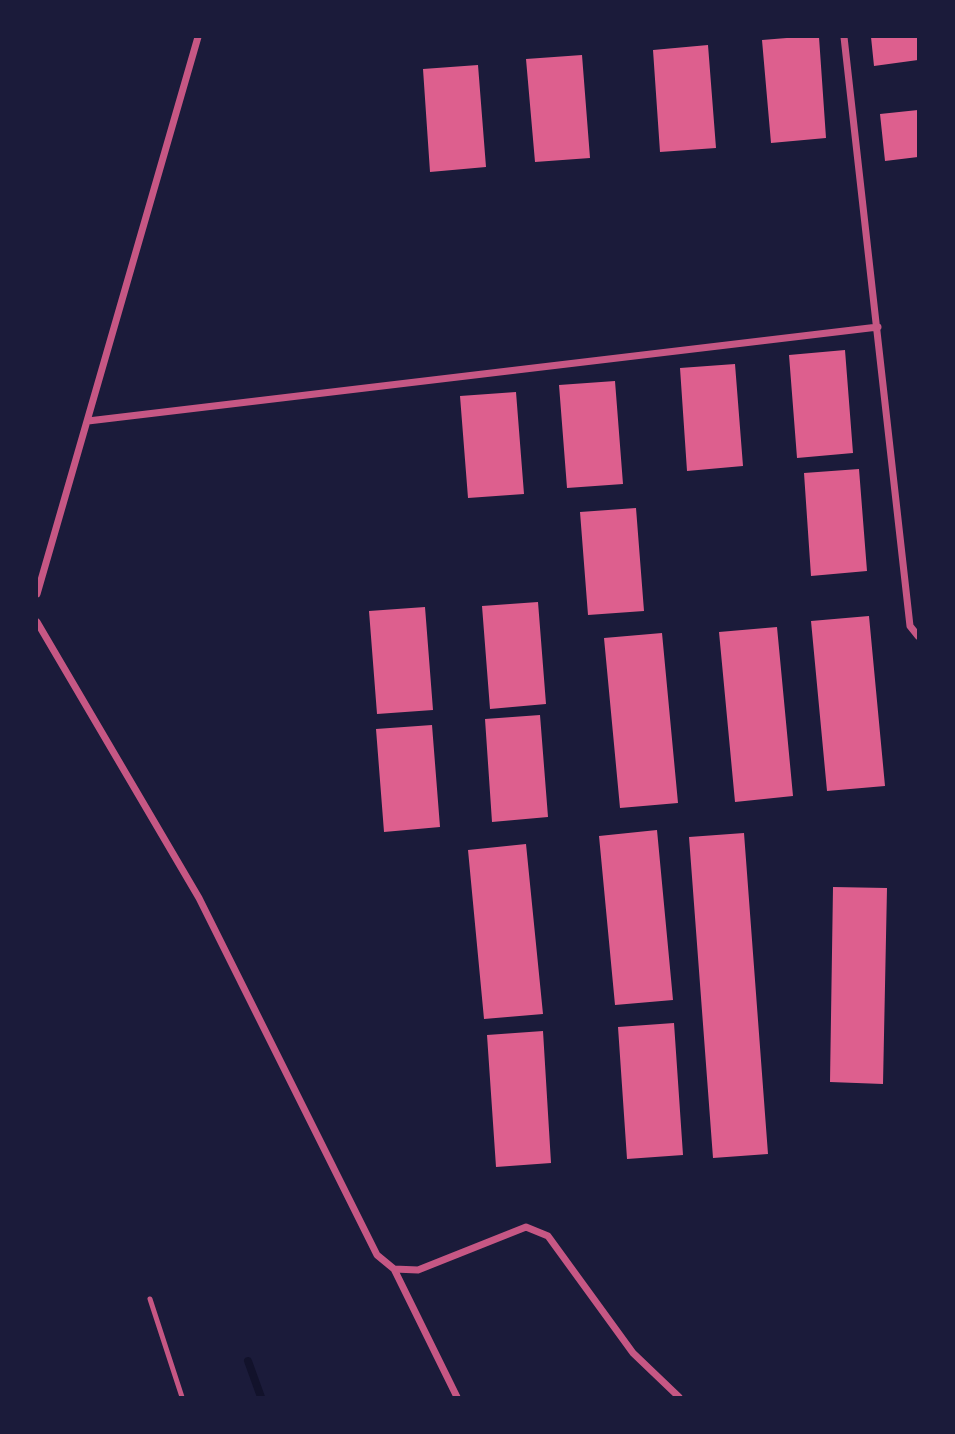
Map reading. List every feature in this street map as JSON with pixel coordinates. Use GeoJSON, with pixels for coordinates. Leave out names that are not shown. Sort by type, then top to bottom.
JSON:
{"type":"FeatureCollection","features":[{"type":"Feature","properties":{"kind":"street"},"geometry":{"type":"LineString","coordinates":[[37,594],[198,37]]}},
{"type":"Feature","properties":{"kind":"street"},"geometry":{"type":"LineString","coordinates":[[844,37],[911,626],[918,636]]}},
{"type":"Feature","properties":{"kind":"street"},"geometry":{"type":"LineString","coordinates":[[88,421],[878,327]]}},
{"type":"Feature","properties":{"kind":"street"},"geometry":{"type":"LineString","coordinates":[[37,622],[199,898],[377,1255],[394,1269],[457,1397]]}},
{"type":"Feature","properties":{"kind":"street"},"geometry":{"type":"LineString","coordinates":[[394,1269],[418,1270],[526,1227],[548,1236],[633,1353],[679,1397]]}},
{"type":"Feature","properties":{"kind":"lane"},"geometry":{"type":"LineString","coordinates":[[150,1299],[182,1397]]}},
{"type":"Feature","properties":{"kind":"building"},"geometry":{"type":"Polygon","coordinates":[[[819,37],[826,138],[771,143],[762,40],[819,37]]]}},
{"type":"Feature","properties":{"kind":"building"},"geometry":{"type":"Polygon","coordinates":[[[871,37],[917,37],[918,60],[874,66],[871,37]]]}},
{"type":"Feature","properties":{"kind":"building"},"geometry":{"type":"Polygon","coordinates":[[[708,45],[716,148],[660,152],[653,50],[708,45]]]}},
{"type":"Feature","properties":{"kind":"building"},"geometry":{"type":"Polygon","coordinates":[[[582,55],[590,158],[535,162],[526,59],[582,55]]]}},
{"type":"Feature","properties":{"kind":"building"},"geometry":{"type":"Polygon","coordinates":[[[478,65],[486,167],[430,172],[423,69],[478,65]]]}},
{"type":"Feature","properties":{"kind":"building"},"geometry":{"type":"Polygon","coordinates":[[[918,110],[918,157],[885,161],[880,114],[918,110]]]}},
{"type":"Feature","properties":{"kind":"building"},"geometry":{"type":"Polygon","coordinates":[[[845,350],[853,453],[797,458],[789,355],[845,350]]]}},
{"type":"Feature","properties":{"kind":"building"},"geometry":{"type":"Polygon","coordinates":[[[735,364],[743,466],[687,471],[680,368],[735,364]]]}},
{"type":"Feature","properties":{"kind":"building"},"geometry":{"type":"Polygon","coordinates":[[[615,381],[623,484],[567,488],[559,385],[615,381]]]}},
{"type":"Feature","properties":{"kind":"building"},"geometry":{"type":"Polygon","coordinates":[[[516,392],[524,494],[468,498],[460,396],[516,392]]]}},
{"type":"Feature","properties":{"kind":"building"},"geometry":{"type":"Polygon","coordinates":[[[859,469],[867,571],[811,576],[804,473],[859,469]]]}},
{"type":"Feature","properties":{"kind":"building"},"geometry":{"type":"Polygon","coordinates":[[[636,508],[644,611],[588,615],[580,512],[636,508]]]}},
{"type":"Feature","properties":{"kind":"building"},"geometry":{"type":"Polygon","coordinates":[[[538,602],[546,704],[490,709],[482,606],[538,602]]]}},
{"type":"Feature","properties":{"kind":"building"},"geometry":{"type":"Polygon","coordinates":[[[425,607],[433,710],[377,714],[369,611],[425,607]]]}},
{"type":"Feature","properties":{"kind":"building"},"geometry":{"type":"Polygon","coordinates":[[[869,616],[885,786],[827,791],[811,621],[869,616]]]}},
{"type":"Feature","properties":{"kind":"building"},"geometry":{"type":"Polygon","coordinates":[[[777,627],[793,796],[735,802],[719,632],[777,627]]]}},
{"type":"Feature","properties":{"kind":"building"},"geometry":{"type":"Polygon","coordinates":[[[662,633],[678,803],[620,808],[604,638],[662,633]]]}},
{"type":"Feature","properties":{"kind":"building"},"geometry":{"type":"Polygon","coordinates":[[[540,715],[548,817],[492,822],[485,719],[540,715]]]}},
{"type":"Feature","properties":{"kind":"building"},"geometry":{"type":"Polygon","coordinates":[[[432,725],[440,827],[384,832],[376,729],[432,725]]]}},
{"type":"Feature","properties":{"kind":"building"},"geometry":{"type":"Polygon","coordinates":[[[657,830],[673,1000],[615,1005],[599,836],[657,830]]]}},
{"type":"Feature","properties":{"kind":"building"},"geometry":{"type":"Polygon","coordinates":[[[744,833],[768,1154],[713,1158],[689,837],[744,833]]]}},
{"type":"Feature","properties":{"kind":"building"},"geometry":{"type":"Polygon","coordinates":[[[526,844],[543,1014],[484,1019],[468,850],[526,844]]]}},
{"type":"Feature","properties":{"kind":"building"},"geometry":{"type":"Polygon","coordinates":[[[833,887],[887,888],[883,1084],[830,1082],[833,887]]]}},
{"type":"Feature","properties":{"kind":"building"},"geometry":{"type":"Polygon","coordinates":[[[674,1023],[683,1155],[627,1159],[618,1027],[674,1023]]]}},
{"type":"Feature","properties":{"kind":"building"},"geometry":{"type":"Polygon","coordinates":[[[543,1031],[551,1163],[496,1167],[487,1035],[543,1031]]]}},
{"type":"Feature","properties":{"kind":"waterway"},"geometry":{"type":"LineString","coordinates":[[248,1361],[261,1397]]}}]}
